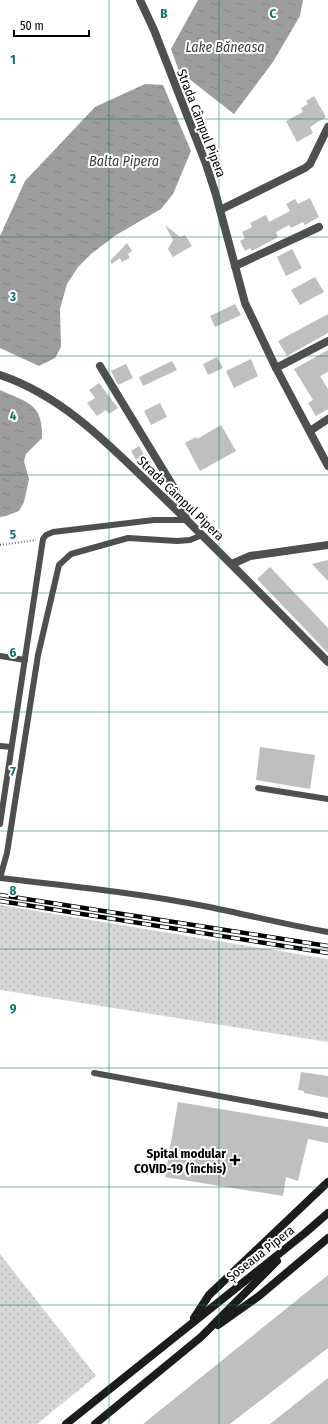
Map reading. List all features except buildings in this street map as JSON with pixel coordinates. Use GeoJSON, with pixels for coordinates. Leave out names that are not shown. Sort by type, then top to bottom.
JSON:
{"type":"FeatureCollection","features":[{"type":"Feature","properties":{"kind":"main road"},"geometry":{"type":"LineString","coordinates":[[190,1324],[209,1295],[328,1182]]}},
{"type":"Feature","properties":{"kind":"main road"},"geometry":{"type":"LineString","coordinates":[[305,1233],[328,1213]]}},
{"type":"Feature","properties":{"kind":"main road","name":"Șoseaua Pipera"},"geometry":{"type":"LineString","coordinates":[[66,1424],[305,1233]]}},
{"type":"Feature","properties":{"kind":"main road","name":"Șoseaua Pipera"},"geometry":{"type":"LineString","coordinates":[[95,1424],[201,1337],[305,1233]]}},
{"type":"Feature","properties":{"kind":"main road"},"geometry":{"type":"LineString","coordinates":[[201,1337],[259,1296],[328,1238]]}},
{"type":"Feature","properties":{"kind":"street","name":"Strada Câmpul Pipera"},"geometry":{"type":"LineString","coordinates":[[140,0],[154,30],[206,164],[245,303],[276,368],[328,466]]}},
{"type":"Feature","properties":{"kind":"street"},"geometry":{"type":"LineString","coordinates":[[220,210],[305,168],[310,164],[328,127]]}},
{"type":"Feature","properties":{"kind":"street"},"geometry":{"type":"LineString","coordinates":[[235,266],[319,227]]}},
{"type":"Feature","properties":{"kind":"street"},"geometry":{"type":"LineString","coordinates":[[276,368],[328,341]]}},
{"type":"Feature","properties":{"kind":"street"},"geometry":{"type":"LineString","coordinates":[[100,366],[176,491],[187,520]]}},
{"type":"Feature","properties":{"kind":"street","name":"Strada Câmpul Pipera"},"geometry":{"type":"LineString","coordinates":[[0,375],[13,379],[80,419],[232,564],[328,662]]}},
{"type":"Feature","properties":{"kind":"street"},"geometry":{"type":"LineString","coordinates":[[310,431],[328,420]]}},
{"type":"Feature","properties":{"kind":"street"},"geometry":{"type":"LineString","coordinates":[[232,564],[250,556],[328,545]]}},
{"type":"Feature","properties":{"kind":"lane"},"geometry":{"type":"LineString","coordinates":[[0,824],[43,539],[46,534],[154,520],[187,520]]}},
{"type":"Feature","properties":{"kind":"lane"},"geometry":{"type":"LineString","coordinates":[[202,535],[190,540],[178,541],[128,538],[71,554],[58,565],[38,655],[7,853],[0,878],[84,887],[201,906],[328,932]]}},
{"type":"Feature","properties":{"kind":"lane"},"geometry":{"type":"LineString","coordinates":[[0,656],[25,660]]}},
{"type":"Feature","properties":{"kind":"lane"},"geometry":{"type":"LineString","coordinates":[[0,746],[11,747]]}},
{"type":"Feature","properties":{"kind":"lane"},"geometry":{"type":"LineString","coordinates":[[258,788],[328,799]]}},
{"type":"Feature","properties":{"kind":"lane"},"geometry":{"type":"LineString","coordinates":[[94,1073],[328,1116]]}},
{"type":"Feature","properties":{"kind":"path"},"geometry":{"type":"LineString","coordinates":[[0,545],[43,539]]}},
{"type":"Feature","properties":{"kind":"shaded area"},"geometry":{"type":"Polygon","coordinates":[[[0,905],[328,959],[328,1042],[0,990],[0,905]]]}},
{"type":"Feature","properties":{"kind":"shaded area"},"geometry":{"type":"Polygon","coordinates":[[[0,1254],[96,1376],[37,1424],[0,1424],[0,1254]]]}},
{"type":"Feature","properties":{"kind":"water","name":"Lake Băneasa"},"geometry":{"type":"Polygon","coordinates":[[[198,0],[303,0],[300,16],[273,62],[234,114],[179,71],[171,49],[198,0]]]}},
{"type":"Feature","properties":{"kind":"water","name":"Balta Pipera"},"geometry":{"type":"Polygon","coordinates":[[[145,84],[163,85],[191,151],[173,194],[161,209],[116,235],[91,254],[78,267],[67,284],[60,309],[61,347],[55,358],[39,366],[0,348],[0,236],[25,181],[95,107],[145,84]]]}},
{"type":"Feature","properties":{"kind":"water"},"geometry":{"type":"Polygon","coordinates":[[[0,390],[26,402],[37,411],[42,426],[42,438],[26,454],[24,461],[29,479],[24,502],[19,511],[0,517],[0,390]]]}},
{"type":"Feature","properties":{"kind":"railway"},"geometry":{"type":"LineString","coordinates":[[0,895],[328,946]]}},
{"type":"Feature","properties":{"kind":"railway"},"geometry":{"type":"LineString","coordinates":[[0,901],[328,953]]}},
{"type":"Feature","properties":{"kind":"place","name":"Spital modular COVID-19 (închis)"},"geometry":{"type":"Point","coordinates":[235,1160]}}]}
